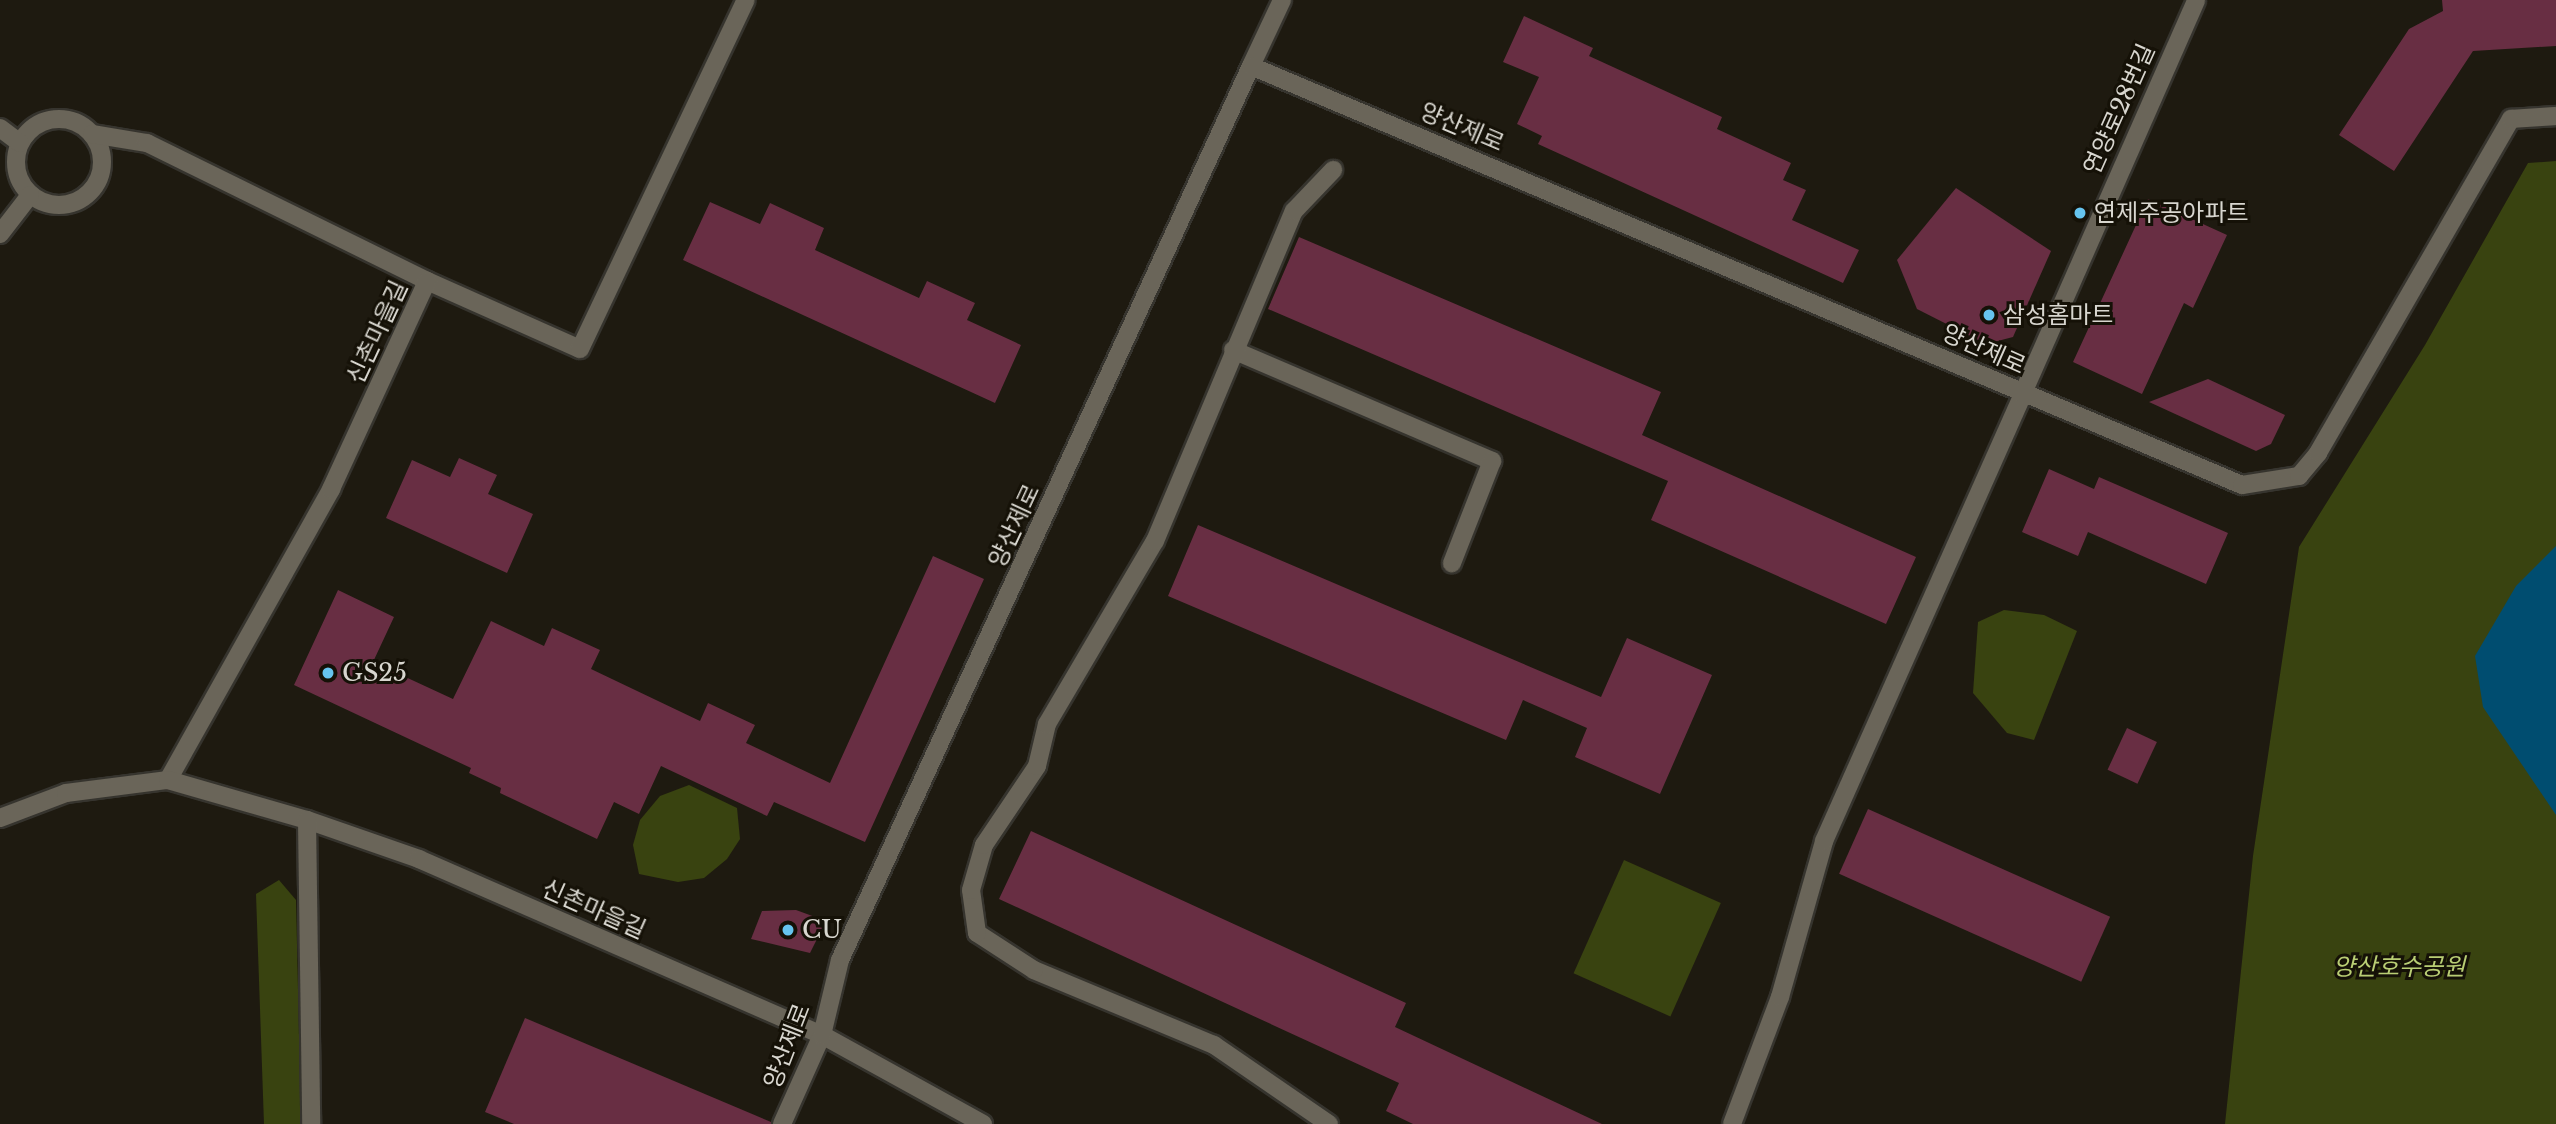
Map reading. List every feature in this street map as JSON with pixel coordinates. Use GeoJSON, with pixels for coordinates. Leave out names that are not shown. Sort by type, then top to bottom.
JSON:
{"type":"FeatureCollection","features":[{"type":"Feature","properties":{"kind":"street","name":"신촌마을길"},"geometry":{"type":"LineString","coordinates":[[168,780],[331,489],[427,281],[580,349],[746,0]]}},
{"type":"Feature","properties":{"kind":"street"},"geometry":{"type":"LineString","coordinates":[[1251,66],[1282,0]]}},
{"type":"Feature","properties":{"kind":"street","name":"연양로28번길"},"geometry":{"type":"LineString","coordinates":[[1732,1124],[1780,997],[1824,841],[2196,0]]}},
{"type":"Feature","properties":{"kind":"street","name":"양산제로"},"geometry":{"type":"LineString","coordinates":[[782,1124],[822,1035],[840,960],[1251,66],[2242,485],[2299,476],[2318,453],[2511,119],[2556,116]]}},
{"type":"Feature","properties":{"kind":"street"},"geometry":{"type":"LineString","coordinates":[[92,134],[104,160],[95,188],[84,199],[56,206],[30,195],[16,171],[20,143],[28,132],[53,119],[67,119],[92,134],[147,143],[427,281]]}},
{"type":"Feature","properties":{"kind":"street"},"geometry":{"type":"LineString","coordinates":[[0,128],[20,143]]}},
{"type":"Feature","properties":{"kind":"street"},"geometry":{"type":"LineString","coordinates":[[1329,1124],[1214,1045],[1023,963],[977,933],[971,890],[984,845],[1037,766],[1047,724],[1155,541],[1233,350],[1294,211],[1333,170]]}},
{"type":"Feature","properties":{"kind":"street"},"geometry":{"type":"LineString","coordinates":[[0,234],[30,195]]}},
{"type":"Feature","properties":{"kind":"street"},"geometry":{"type":"LineString","coordinates":[[1233,350],[1492,461],[1452,563]]}},
{"type":"Feature","properties":{"kind":"street","name":"신촌마을길"},"geometry":{"type":"LineString","coordinates":[[0,818],[66,793],[168,780],[307,820],[419,859],[822,1035],[983,1124]]}},
{"type":"Feature","properties":{"kind":"street"},"geometry":{"type":"LineString","coordinates":[[307,820],[311,1124]]}},
{"type":"Feature","properties":{"kind":"green space","name":"양산호수공원"},"geometry":{"type":"Polygon","coordinates":[[[2556,161],[2556,1124],[2225,1124],[2253,856],[2299,547],[2425,345],[2528,163],[2556,161]]]}},
{"type":"Feature","properties":{"kind":"green space"},"geometry":{"type":"Polygon","coordinates":[[[2004,610],[2044,615],[2077,631],[2034,740],[2007,733],[1973,693],[1978,622],[2004,610]]]}},
{"type":"Feature","properties":{"kind":"green space"},"geometry":{"type":"Polygon","coordinates":[[[689,785],[737,808],[740,839],[727,859],[704,878],[678,882],[639,874],[633,845],[640,820],[660,796],[689,785]]]}},
{"type":"Feature","properties":{"kind":"green space"},"geometry":{"type":"Polygon","coordinates":[[[1624,860],[1721,903],[1670,1016],[1574,973],[1624,860]]]}},
{"type":"Feature","properties":{"kind":"green space"},"geometry":{"type":"Polygon","coordinates":[[[279,880],[296,900],[301,1124],[264,1124],[256,894],[279,880]]]}},
{"type":"Feature","properties":{"kind":"water"},"geometry":{"type":"Polygon","coordinates":[[[2556,546],[2556,815],[2483,707],[2475,656],[2516,586],[2556,546]]]}},
{"type":"Feature","properties":{"kind":"building"},"geometry":{"type":"Polygon","coordinates":[[[2442,0],[2556,0],[2556,46],[2473,51],[2394,171],[2339,135],[2409,29],[2443,11],[2442,0]]]}},
{"type":"Feature","properties":{"kind":"building"},"geometry":{"type":"Polygon","coordinates":[[[1524,16],[1593,48],[1589,56],[1722,117],[1717,129],[1791,163],[1783,180],[1806,190],[1792,220],[1859,250],[1843,283],[1538,144],[1542,136],[1517,124],[1539,77],[1503,62],[1524,16]]]}},
{"type":"Feature","properties":{"kind":"building"},"geometry":{"type":"Polygon","coordinates":[[[1956,188],[2051,251],[2013,337],[1986,344],[1917,309],[1897,260],[1956,188]]]}},
{"type":"Feature","properties":{"kind":"building"},"geometry":{"type":"Polygon","coordinates":[[[2148,199],[2227,235],[2193,308],[2184,303],[2142,394],[2073,362],[2148,199]]]}},
{"type":"Feature","properties":{"kind":"building"},"geometry":{"type":"Polygon","coordinates":[[[710,202],[760,224],[770,203],[824,228],[815,250],[919,298],[927,281],[975,303],[967,320],[1021,345],[995,403],[683,260],[710,202]]]}},
{"type":"Feature","properties":{"kind":"building"},"geometry":{"type":"Polygon","coordinates":[[[1299,237],[1661,392],[1642,435],[1916,557],[1886,624],[1651,520],[1668,481],[1268,309],[1299,237]]]}},
{"type":"Feature","properties":{"kind":"building"},"geometry":{"type":"Polygon","coordinates":[[[2208,379],[2285,415],[2271,444],[2256,451],[2149,402],[2208,379]]]}},
{"type":"Feature","properties":{"kind":"building"},"geometry":{"type":"Polygon","coordinates":[[[459,458],[497,475],[488,494],[533,514],[507,573],[386,518],[412,460],[450,477],[459,458]]]}},
{"type":"Feature","properties":{"kind":"building"},"geometry":{"type":"Polygon","coordinates":[[[2049,469],[2094,489],[2099,477],[2228,533],[2206,584],[2088,532],[2078,556],[2022,532],[2049,469]]]}},
{"type":"Feature","properties":{"kind":"building"},"geometry":{"type":"Polygon","coordinates":[[[1198,525],[1601,697],[1627,638],[1712,675],[1660,794],[1575,757],[1587,728],[1523,700],[1506,740],[1168,596],[1198,525]]]}},
{"type":"Feature","properties":{"kind":"building"},"geometry":{"type":"Polygon","coordinates":[[[933,556],[984,579],[865,842],[774,802],[767,816],[661,766],[639,814],[614,802],[597,839],[500,793],[501,788],[469,773],[471,768],[294,685],[338,590],[394,617],[373,662],[453,699],[491,621],[544,646],[552,628],[600,650],[591,669],[700,721],[708,703],[755,725],[746,743],[830,783],[933,556]]]}},
{"type":"Feature","properties":{"kind":"building"},"geometry":{"type":"Polygon","coordinates":[[[2127,728],[2157,742],[2137,784],[2108,770],[2127,728]]]}},
{"type":"Feature","properties":{"kind":"building"},"geometry":{"type":"Polygon","coordinates":[[[1868,809],[2110,917],[2081,982],[1839,874],[1868,809]]]}},
{"type":"Feature","properties":{"kind":"building"},"geometry":{"type":"Polygon","coordinates":[[[1031,831],[1406,1003],[1395,1027],[1602,1124],[1413,1124],[1386,1111],[1399,1083],[999,899],[1031,831]]]}},
{"type":"Feature","properties":{"kind":"building","name":"CU"},"geometry":{"type":"Polygon","coordinates":[[[796,910],[826,921],[810,953],[751,939],[762,911],[796,910]]]}},
{"type":"Feature","properties":{"kind":"building"},"geometry":{"type":"Polygon","coordinates":[[[525,1018],[771,1124],[514,1124],[485,1112],[525,1018]]]}},
{"type":"Feature","properties":{"kind":"place","name":"연제주공아파트"},"geometry":{"type":"Point","coordinates":[2080,213]}},
{"type":"Feature","properties":{"kind":"place","name":"삼성홈마트"},"geometry":{"type":"Point","coordinates":[1989,315]}},
{"type":"Feature","properties":{"kind":"place","name":"GS25"},"geometry":{"type":"Point","coordinates":[328,673]}},
{"type":"Feature","properties":{"kind":"place","name":"CU"},"geometry":{"type":"Point","coordinates":[788,930]}}]}
